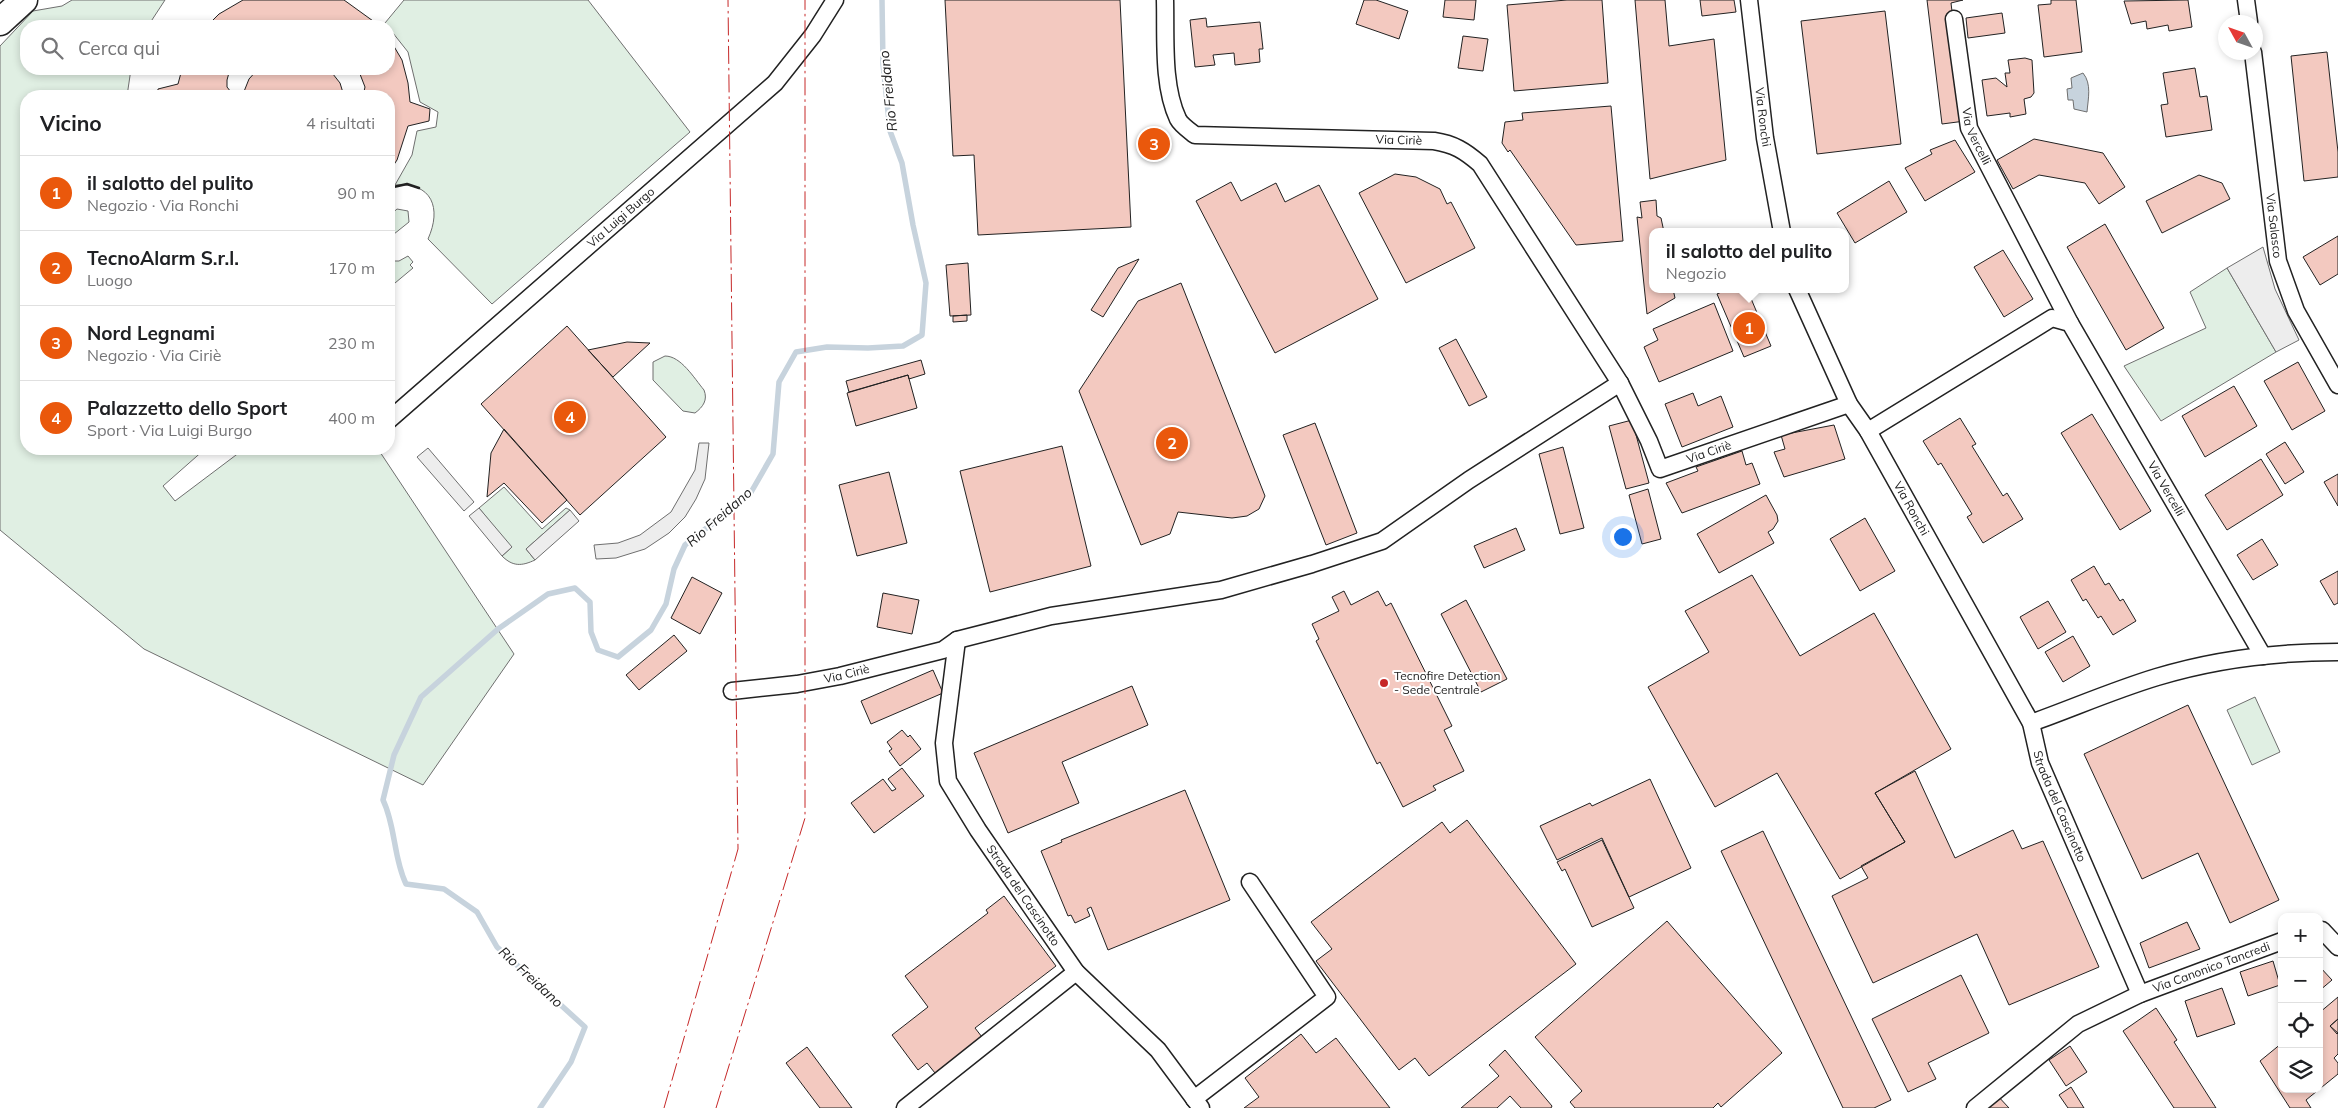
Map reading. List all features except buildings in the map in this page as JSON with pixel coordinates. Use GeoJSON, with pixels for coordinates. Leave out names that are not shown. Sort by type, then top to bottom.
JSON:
{"type":"FeatureCollection","features":[{"type":"Feature","properties":{"kind":"highway"},"geometry":{"type":"LineString","coordinates":[[0,22],[24,0]]}},
{"type":"Feature","properties":{"kind":"street","name":"Via Luigi Burgo"},"geometry":{"type":"LineString","coordinates":[[395,415],[775,83],[813,34],[835,0]]}},
{"type":"Feature","properties":{"kind":"street","name":"Via Ciriè"},"geometry":{"type":"LineString","coordinates":[[1165,0],[1166,71],[1178,121],[1195,135],[1447,143],[1463,149],[1480,164],[1620,383],[1649,440],[1660,469],[1849,404]]}},
{"type":"Feature","properties":{"kind":"street","name":"Via Ronchi"},"geometry":{"type":"LineString","coordinates":[[1749,0],[1765,138],[1781,228]]}},
{"type":"Feature","properties":{"kind":"street"},"geometry":{"type":"LineString","coordinates":[[2246,0],[2248,15]]}},
{"type":"Feature","properties":{"kind":"street","name":"Via Vercelli"},"geometry":{"type":"LineString","coordinates":[[1954,19],[1970,128],[2070,323],[2263,656]]}},
{"type":"Feature","properties":{"kind":"street","name":"Via Salasco"},"geometry":{"type":"LineString","coordinates":[[2254,60],[2278,261],[2296,311],[2338,385]]}},
{"type":"Feature","properties":{"kind":"street","name":"Via Ronchi"},"geometry":{"type":"LineString","coordinates":[[1799,293],[1849,404],[1868,431],[2031,723]]}},
{"type":"Feature","properties":{"kind":"street"},"geometry":{"type":"LineString","coordinates":[[1868,431],[2052,318],[2070,323]]}},
{"type":"Feature","properties":{"kind":"street","name":"Via Ciriè"},"geometry":{"type":"LineString","coordinates":[[732,690],[797,684],[840,676],[943,650],[957,640],[1051,616],[1221,590],[1312,564],[1382,541],[1469,480],[1620,383]]}},
{"type":"Feature","properties":{"kind":"street","name":"Strada del Cascinotto"},"geometry":{"type":"LineString","coordinates":[[957,640],[944,743],[948,781],[978,830],[1076,972],[1158,1050],[1197,1104]]}},
{"type":"Feature","properties":{"kind":"street"},"geometry":{"type":"LineString","coordinates":[[2031,723],[2157,677],[2230,660],[2299,652],[2338,652]]}},
{"type":"Feature","properties":{"kind":"street","name":"Strada del Cascinotto"},"geometry":{"type":"LineString","coordinates":[[2031,723],[2040,762],[2140,994]]}},
{"type":"Feature","properties":{"kind":"street"},"geometry":{"type":"LineString","coordinates":[[1197,1104],[1327,997],[1250,882]]}},
{"type":"Feature","properties":{"kind":"street"},"geometry":{"type":"LineString","coordinates":[[2323,931],[2338,947]]}},
{"type":"Feature","properties":{"kind":"street","name":"Via Canonico Tancredi"},"geometry":{"type":"LineString","coordinates":[[2140,994],[2278,942]]}},
{"type":"Feature","properties":{"kind":"street"},"geometry":{"type":"LineString","coordinates":[[904,1108],[1076,972]]}},
{"type":"Feature","properties":{"kind":"street"},"geometry":{"type":"LineString","coordinates":[[1974,1108],[2078,1024],[2140,994]]}},
{"type":"Feature","properties":{"kind":"green space"},"geometry":{"type":"Polygon","coordinates":[[[72,0],[165,0],[152,20],[25,20],[33,11],[62,6],[72,0]]]}},
{"type":"Feature","properties":{"kind":"green space"},"geometry":{"type":"Polygon","coordinates":[[[404,0],[588,0],[690,132],[492,304],[428,239],[434,217],[431,199],[418,188],[408,185],[395,185],[412,155],[417,131],[436,127],[438,112],[420,102],[408,52],[395,36],[395,20],[387,20],[404,0]]]}},
{"type":"Feature","properties":{"kind":"green space"},"geometry":{"type":"Polygon","coordinates":[[[20,25],[20,75],[130,75],[128,90],[20,90],[20,455],[198,455],[163,486],[175,501],[236,455],[382,455],[514,654],[423,785],[144,649],[0,530],[0,46],[20,25]]]}},
{"type":"Feature","properties":{"kind":"green space"},"geometry":{"type":"Polygon","coordinates":[[[397,209],[408,211],[409,222],[395,233],[395,211],[397,209]]]}},
{"type":"Feature","properties":{"kind":"green space"},"geometry":{"type":"Polygon","coordinates":[[[408,256],[413,262],[410,265],[413,268],[395,283],[395,261],[408,256]]]}},
{"type":"Feature","properties":{"kind":"green space"},"geometry":{"type":"Polygon","coordinates":[[[2227,268],[2276,352],[2161,421],[2124,366],[2206,328],[2190,292],[2227,268]]]}},
{"type":"Feature","properties":{"kind":"green space"},"geometry":{"type":"Polygon","coordinates":[[[665,356],[671,357],[682,364],[704,390],[704,403],[695,413],[683,411],[653,380],[653,362],[665,356]]]}},
{"type":"Feature","properties":{"kind":"green space"},"geometry":{"type":"Polygon","coordinates":[[[504,487],[542,529],[566,508],[570,510],[526,549],[535,560],[514,564],[506,560],[502,556],[511,548],[479,508],[504,487]]]}},
{"type":"Feature","properties":{"kind":"green space"},"geometry":{"type":"Polygon","coordinates":[[[2255,697],[2280,752],[2252,765],[2227,710],[2255,697]]]}},
{"type":"Feature","properties":{"kind":"shaded area"},"geometry":{"type":"Polygon","coordinates":[[[2083,73],[2088,82],[2087,112],[2074,109],[2073,100],[2068,100],[2067,89],[2072,88],[2071,78],[2083,73]]]}},
{"type":"Feature","properties":{"kind":"shaded area"},"geometry":{"type":"Polygon","coordinates":[[[2263,247],[2275,289],[2299,340],[2276,352],[2227,268],[2263,247]]]}},
{"type":"Feature","properties":{"kind":"shaded area"},"geometry":{"type":"Polygon","coordinates":[[[699,443],[709,443],[705,479],[685,517],[669,533],[645,549],[616,558],[596,559],[594,545],[618,543],[640,535],[671,512],[695,470],[699,443]]]}},
{"type":"Feature","properties":{"kind":"shaded area"},"geometry":{"type":"Polygon","coordinates":[[[428,448],[474,502],[464,511],[417,457],[428,448]]]}},
{"type":"Feature","properties":{"kind":"shaded area"},"geometry":{"type":"Polygon","coordinates":[[[479,508],[512,547],[502,556],[469,516],[479,508]]]}},
{"type":"Feature","properties":{"kind":"shaded area"},"geometry":{"type":"Polygon","coordinates":[[[570,510],[579,521],[535,560],[526,549],[570,510]]]}},
{"type":"Feature","properties":{"kind":"waterway","name":"Rio Freidano"},"geometry":{"type":"LineString","coordinates":[[540,1108],[571,1062],[585,1027],[497,947],[477,912],[444,889],[406,884],[383,800],[394,755],[421,697],[498,629],[548,594],[575,588],[590,602],[591,632],[598,650],[618,657],[651,630],[666,604],[674,569],[685,545],[750,494],[773,454],[779,382],[796,352],[827,347],[868,348],[903,346],[922,335],[926,283],[902,163],[890,131],[883,64],[882,0]]}},
{"type":"Feature","properties":{"kind":"wall"},"geometry":{"type":"LineString","coordinates":[[395,187],[407,184],[419,188]]}},
{"type":"Feature","properties":{"kind":"power"},"geometry":{"type":"LineString","coordinates":[[664,1108],[738,849],[728,0]]}},
{"type":"Feature","properties":{"kind":"power"},"geometry":{"type":"LineString","coordinates":[[716,1108],[805,818],[805,0]]}},
{"type":"Feature","properties":{"kind":"place","name":"Nord Legnami"},"geometry":{"type":"Point","coordinates":[1154,144]}},
{"type":"Feature","properties":{"kind":"place","name":"il salotto del pulito"},"geometry":{"type":"Point","coordinates":[1749,328]}},
{"type":"Feature","properties":{"kind":"place","name":"Palazzetto dello Sport"},"geometry":{"type":"Point","coordinates":[570,417]}},
{"type":"Feature","properties":{"kind":"place","name":"TecnoAlarm S.r.l."},"geometry":{"type":"Point","coordinates":[1172,443]}},
{"type":"Feature","properties":{"kind":"place","name":"Tecnofire Detection - Sede Centrale"},"geometry":{"type":"Point","coordinates":[1384,683]}}]}
